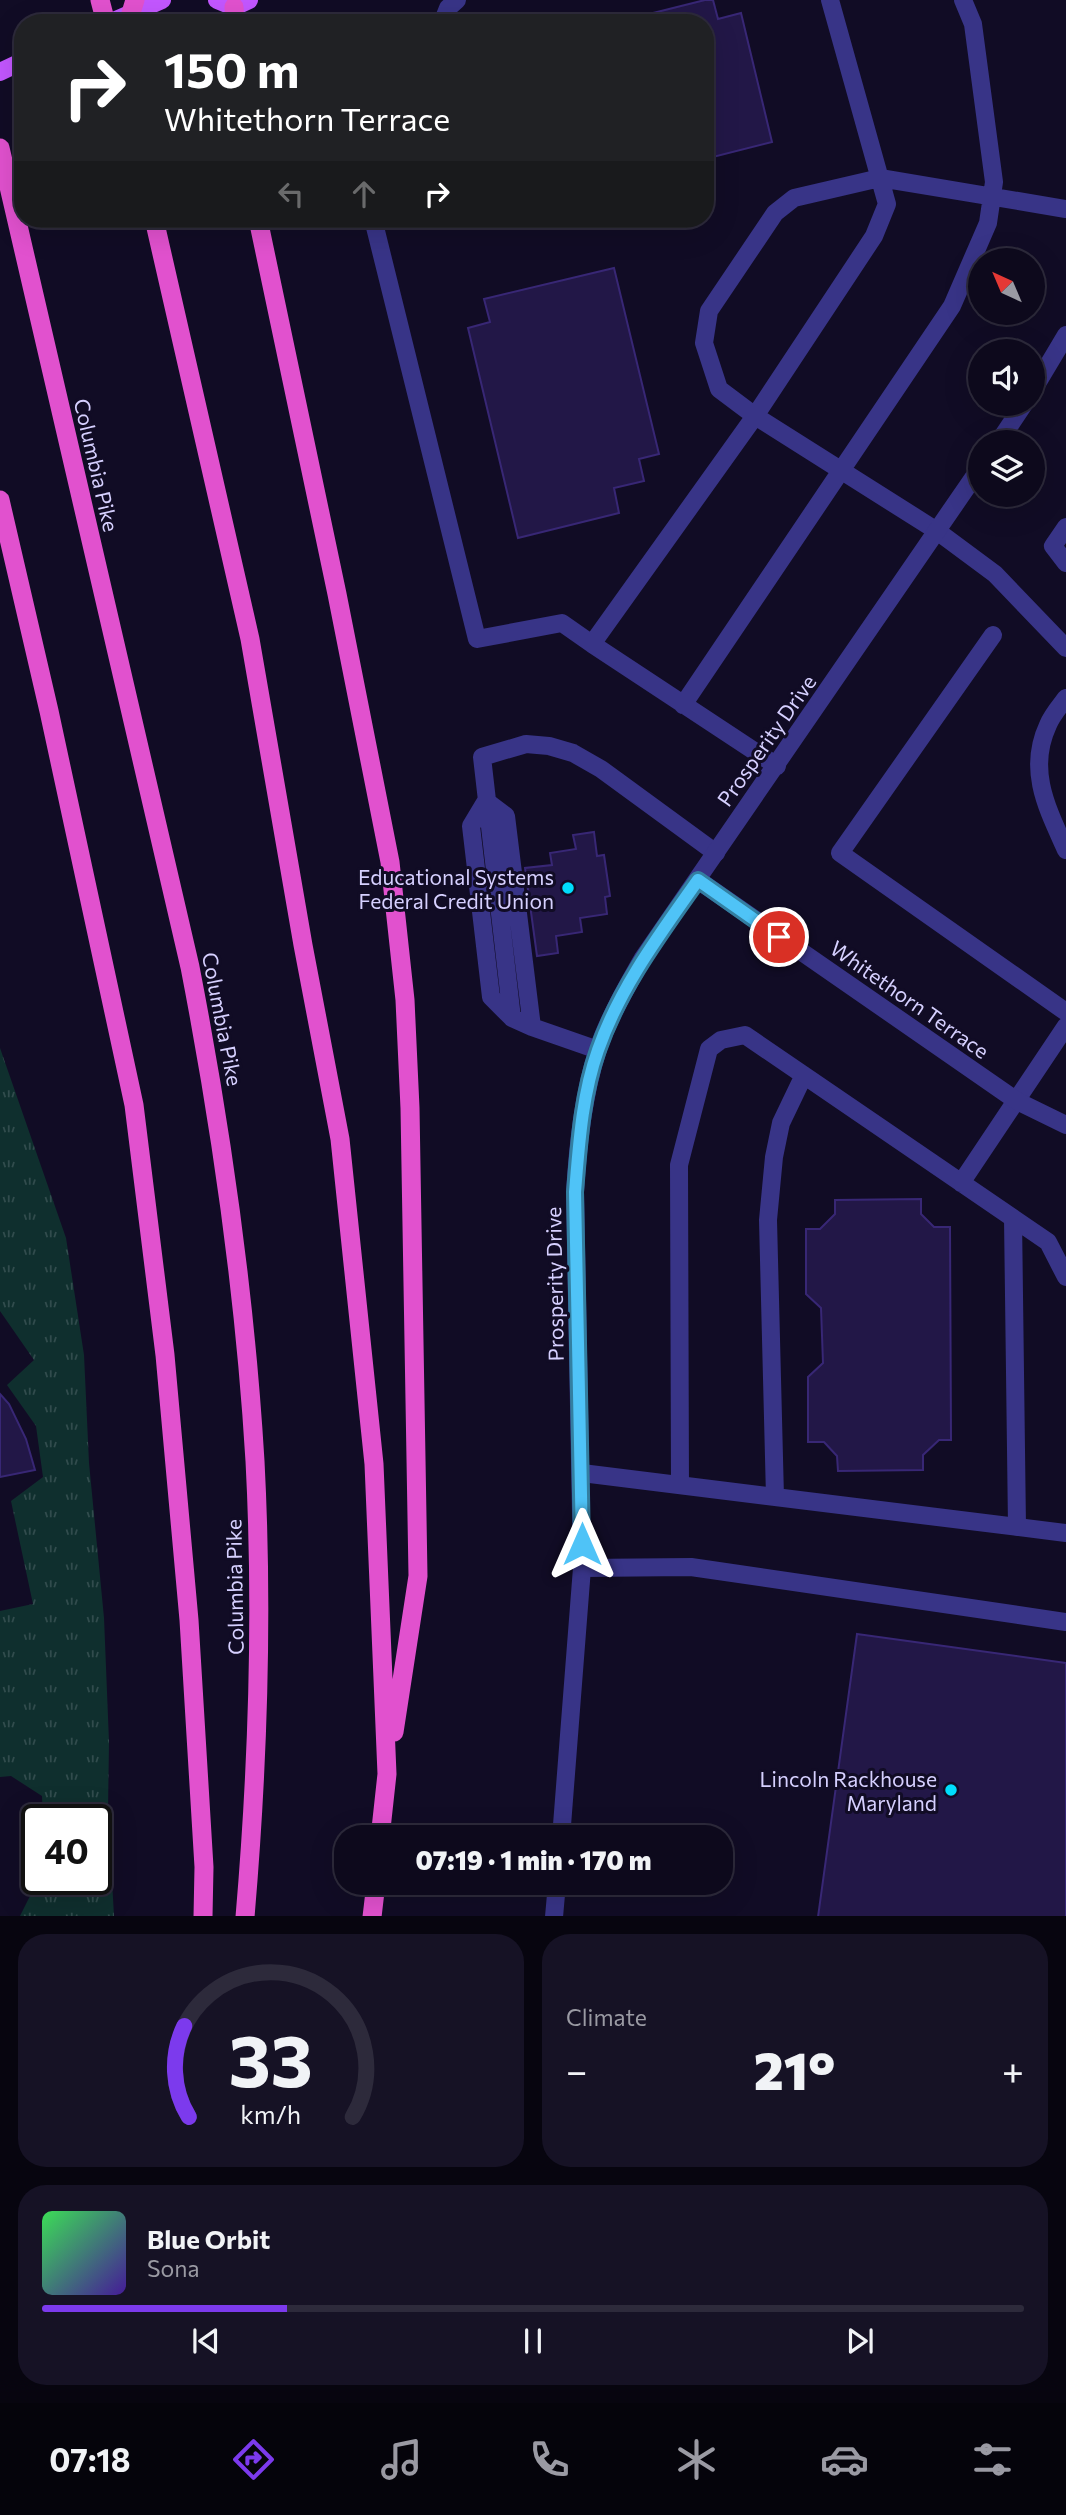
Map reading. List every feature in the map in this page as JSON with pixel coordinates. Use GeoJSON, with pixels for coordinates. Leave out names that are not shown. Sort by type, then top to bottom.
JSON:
{"type":"FeatureCollection","features":[{"type":"Feature","properties":{"kind":"highway","name":"Columbia Pike"},"geometry":{"type":"LineString","coordinates":[[0,148],[14,208]]}},
{"type":"Feature","properties":{"kind":"highway","name":"Columbia Pike"},"geometry":{"type":"LineString","coordinates":[[19,228],[190,967],[216,1104],[229,1198],[255,1462],[258,1590],[258,1727],[245,1916]]}},
{"type":"Feature","properties":{"kind":"highway"},"geometry":{"type":"LineString","coordinates":[[156,228],[250,639],[340,1139],[359,1300],[374,1464],[387,1774]]}},
{"type":"Feature","properties":{"kind":"highway"},"geometry":{"type":"LineString","coordinates":[[260,228],[390,862],[405,1000],[410,1108],[418,1576],[381,1825]]}},
{"type":"Feature","properties":{"kind":"highway"},"geometry":{"type":"LineString","coordinates":[[0,500],[135,1105],[165,1355],[189,1620],[204,1867],[203,1916]]}},
{"type":"Feature","properties":{"kind":"highway"},"geometry":{"type":"LineString","coordinates":[[372,1916],[375,1895]]}},
{"type":"Feature","properties":{"kind":"main road"},"geometry":{"type":"LineString","coordinates":[[133,6],[162,0]]}},
{"type":"Feature","properties":{"kind":"street"},"geometry":{"type":"LineString","coordinates":[[446,14],[457,0]]}},
{"type":"Feature","properties":{"kind":"street"},"geometry":{"type":"LineString","coordinates":[[592,644],[755,416],[874,236],[887,204],[830,0]]}},
{"type":"Feature","properties":{"kind":"street"},"geometry":{"type":"LineString","coordinates":[[683,705],[952,306],[988,223],[994,182],[973,24],[962,0]]}},
{"type":"Feature","properties":{"kind":"street"},"geometry":{"type":"LineString","coordinates":[[1066,209],[880,178],[794,198],[775,214],[709,311],[704,343],[719,389],[755,416],[937,531],[995,574],[1066,648]]}},
{"type":"Feature","properties":{"kind":"street"},"geometry":{"type":"LineString","coordinates":[[375,228],[477,639],[562,624],[777,766]]}},
{"type":"Feature","properties":{"kind":"street"},"geometry":{"type":"LineString","coordinates":[[1045,370],[1066,335]]}},
{"type":"Feature","properties":{"kind":"street","name":"Prosperity Drive"},"geometry":{"type":"LineString","coordinates":[[562,1825],[582,1568],[575,1192],[587,1089],[598,1050],[618,1002],[643,958],[968,486]]}},
{"type":"Feature","properties":{"kind":"street"},"geometry":{"type":"LineString","coordinates":[[1066,527],[1052,546],[1066,563]]}},
{"type":"Feature","properties":{"kind":"street"},"geometry":{"type":"LineString","coordinates":[[993,635],[840,853],[1066,1012]]}},
{"type":"Feature","properties":{"kind":"street"},"geometry":{"type":"LineString","coordinates":[[1066,698],[1048,724],[1038,761],[1044,802],[1066,850]]}},
{"type":"Feature","properties":{"kind":"street"},"geometry":{"type":"LineString","coordinates":[[598,1050],[512,1018],[482,757],[526,744],[549,746],[573,753],[601,769],[716,853]]}},
{"type":"Feature","properties":{"kind":"street"},"geometry":{"type":"LineString","coordinates":[[486,801],[506,816],[532,1027]]}},
{"type":"Feature","properties":{"kind":"street","name":"Whitethorn Terrace"},"geometry":{"type":"LineString","coordinates":[[698,880],[1017,1101],[1066,1125]]}},
{"type":"Feature","properties":{"kind":"street"},"geometry":{"type":"LineString","coordinates":[[961,1183],[1066,1026]]}},
{"type":"Feature","properties":{"kind":"street"},"geometry":{"type":"LineString","coordinates":[[680,1485],[679,1164],[709,1049],[721,1040],[745,1035],[1048,1242],[1066,1277]]}},
{"type":"Feature","properties":{"kind":"street"},"geometry":{"type":"LineString","coordinates":[[775,1497],[768,1220],[774,1157],[781,1123],[804,1075]]}},
{"type":"Feature","properties":{"kind":"street"},"geometry":{"type":"LineString","coordinates":[[1013,1218],[1017,1527]]}},
{"type":"Feature","properties":{"kind":"street"},"geometry":{"type":"LineString","coordinates":[[582,1474],[1066,1533]]}},
{"type":"Feature","properties":{"kind":"street"},"geometry":{"type":"LineString","coordinates":[[582,1568],[691,1567],[1066,1622]]}},
{"type":"Feature","properties":{"kind":"street"},"geometry":{"type":"LineString","coordinates":[[554,1916],[556,1895]]}},
{"type":"Feature","properties":{"kind":"green space"},"geometry":{"type":"Polygon","coordinates":[[[0,1048],[66,1238],[84,1355],[89,1463],[104,1618],[109,1742],[108,1804],[42,1804],[42,1796],[11,1776],[0,1777],[0,1611],[33,1604],[11,1501],[43,1477],[36,1426],[7,1385],[34,1360],[0,1311],[0,1048]]]}},
{"type":"Feature","properties":{"kind":"green space"},"geometry":{"type":"Polygon","coordinates":[[[112,1881],[114,1916],[20,1916],[30,1895],[112,1895],[112,1881]]]}},
{"type":"Feature","properties":{"kind":"building"},"geometry":{"type":"Polygon","coordinates":[[[705,0],[713,0],[718,19],[741,13],[772,142],[714,157],[714,14],[649,14],[705,0]]]}},
{"type":"Feature","properties":{"kind":"building"},"geometry":{"type":"Polygon","coordinates":[[[614,268],[659,454],[639,459],[644,481],[614,488],[619,513],[518,538],[468,328],[490,322],[484,299],[614,268]]]}},
{"type":"Feature","properties":{"kind":"building","name":"Educational Systems Federal Credit Union"},"geometry":{"type":"Polygon","coordinates":[[[594,832],[597,856],[604,855],[610,896],[605,897],[607,914],[580,918],[582,932],[556,936],[558,953],[537,956],[525,868],[552,865],[550,853],[576,849],[573,835],[594,832]]]}},
{"type":"Feature","properties":{"kind":"building"},"geometry":{"type":"Polygon","coordinates":[[[921,1199],[921,1214],[934,1227],[950,1227],[951,1440],[939,1440],[923,1455],[923,1470],[838,1471],[837,1456],[824,1442],[808,1442],[808,1377],[823,1363],[821,1308],[806,1294],[806,1229],[820,1229],[835,1214],[835,1200],[921,1199]]]}},
{"type":"Feature","properties":{"kind":"building"},"geometry":{"type":"Polygon","coordinates":[[[0,1394],[9,1404],[26,1439],[35,1470],[0,1477],[0,1394]]]}},
{"type":"Feature","properties":{"kind":"building","name":"Lincoln Rackhouse Maryland"},"geometry":{"type":"Polygon","coordinates":[[[857,1634],[1066,1663],[1066,1916],[818,1916],[857,1634]]]}},
{"type":"Feature","properties":{"kind":"place","name":"Educational Systems Federal Credit Union"},"geometry":{"type":"Point","coordinates":[568,888]}},
{"type":"Feature","properties":{"kind":"place","name":"Lincoln Rackhouse Maryland"},"geometry":{"type":"Point","coordinates":[951,1790]}},
{"type":"Feature","properties":{"kind":"route"},"geometry":{"type":"LineString","coordinates":[[582,1544],[575,1192],[587,1089],[598,1050],[618,1002],[643,958],[698,880],[779,937]]}}]}
